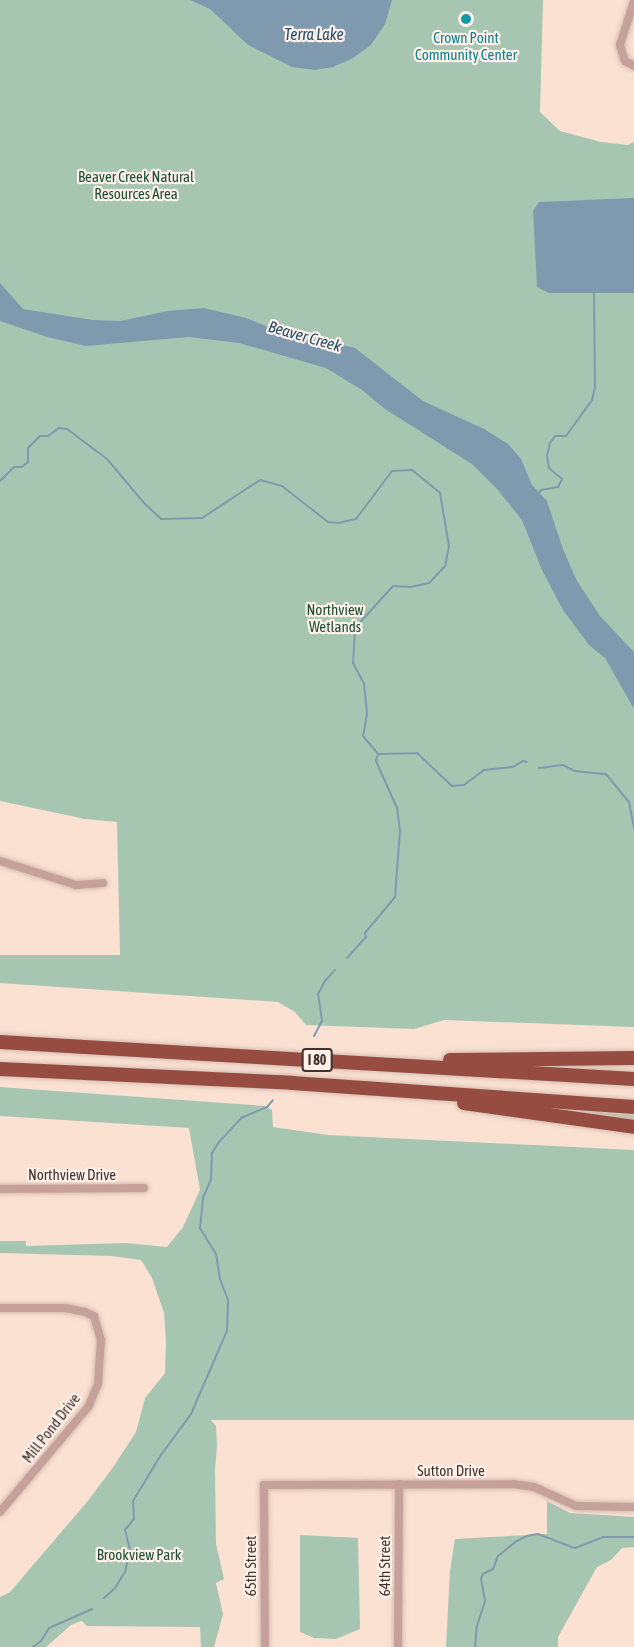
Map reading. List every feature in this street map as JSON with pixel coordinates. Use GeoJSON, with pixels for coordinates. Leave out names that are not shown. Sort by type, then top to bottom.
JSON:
{"type":"FeatureCollection","features":[{"type":"Feature","properties":{"kind":"highway","name":"I 80"},"geometry":{"type":"LineString","coordinates":[[0,1042],[634,1079]]}},
{"type":"Feature","properties":{"kind":"highway"},"geometry":{"type":"LineString","coordinates":[[309,1060],[634,1058]]}},
{"type":"Feature","properties":{"kind":"highway","name":"I 80"},"geometry":{"type":"LineString","coordinates":[[0,1069],[413,1091],[634,1107]]}},
{"type":"Feature","properties":{"kind":"highway"},"geometry":{"type":"LineString","coordinates":[[413,1091],[446,1101],[634,1126]]}},
{"type":"Feature","properties":{"kind":"street"},"geometry":{"type":"LineString","coordinates":[[634,1],[620,45],[625,61],[634,66]]}},
{"type":"Feature","properties":{"kind":"street"},"geometry":{"type":"LineString","coordinates":[[0,861],[76,885],[103,883]]}},
{"type":"Feature","properties":{"kind":"street","name":"Northview Drive"},"geometry":{"type":"LineString","coordinates":[[0,1189],[144,1188]]}},
{"type":"Feature","properties":{"kind":"street","name":"Mill Pond Drive"},"geometry":{"type":"LineString","coordinates":[[0,1308],[65,1308],[94,1316],[101,1340],[100,1370],[94,1395],[80,1418],[0,1512]]}},
{"type":"Feature","properties":{"kind":"street","name":"64th Street"},"geometry":{"type":"LineString","coordinates":[[398,1647],[399,1484]]}},
{"type":"Feature","properties":{"kind":"street","name":"Sutton Drive"},"geometry":{"type":"LineString","coordinates":[[264,1485],[523,1484],[545,1491],[576,1506],[634,1507]]}},
{"type":"Feature","properties":{"kind":"street","name":"65th Street"},"geometry":{"type":"LineString","coordinates":[[264,1485],[265,1647]]}},
{"type":"Feature","properties":{"kind":"green space","name":"Northview Wetlands"},"geometry":{"type":"Polygon","coordinates":[[[0,0],[543,0],[540,112],[560,131],[601,142],[628,145],[634,142],[634,1027],[444,1020],[414,1029],[306,1025],[295,1012],[278,1002],[0,983],[0,955],[120,955],[117,822],[85,819],[0,801],[0,0]]]}},
{"type":"Feature","properties":{"kind":"green space","name":"Brookview Park"},"geometry":{"type":"Polygon","coordinates":[[[0,1087],[265,1106],[272,1110],[273,1127],[328,1135],[634,1150],[634,1420],[211,1420],[216,1426],[217,1446],[216,1544],[224,1579],[216,1583],[223,1614],[214,1647],[201,1647],[200,1627],[87,1626],[82,1621],[71,1625],[46,1647],[0,1647],[0,1597],[10,1592],[87,1502],[114,1466],[136,1432],[145,1398],[165,1373],[166,1342],[164,1313],[152,1278],[141,1260],[112,1256],[0,1253],[0,1241],[26,1241],[26,1246],[126,1243],[167,1247],[183,1227],[200,1190],[189,1128],[0,1116],[0,1087]]]}},
{"type":"Feature","properties":{"kind":"green space"},"geometry":{"type":"Polygon","coordinates":[[[592,1112],[634,1115],[634,1120],[592,1115],[592,1112]]]}},
{"type":"Feature","properties":{"kind":"green space"},"geometry":{"type":"Polygon","coordinates":[[[547,1501],[570,1513],[634,1517],[634,1547],[622,1548],[611,1560],[597,1567],[558,1637],[558,1647],[446,1647],[450,1571],[455,1539],[547,1534],[547,1501]]]}},
{"type":"Feature","properties":{"kind":"green space"},"geometry":{"type":"Polygon","coordinates":[[[300,1535],[358,1538],[360,1629],[336,1639],[314,1638],[300,1632],[300,1535]]]}},
{"type":"Feature","properties":{"kind":"water","name":"Terra Lake"},"geometry":{"type":"Polygon","coordinates":[[[190,0],[392,0],[385,24],[371,45],[353,58],[333,67],[315,70],[292,67],[248,45],[210,9],[190,0]]]}},
{"type":"Feature","properties":{"kind":"water"},"geometry":{"type":"Polygon","coordinates":[[[634,198],[634,293],[549,293],[537,287],[533,211],[539,202],[634,198]]]}},
{"type":"Feature","properties":{"kind":"water"},"geometry":{"type":"Polygon","coordinates":[[[0,283],[23,309],[93,320],[121,321],[167,311],[204,308],[246,318],[308,340],[328,341],[355,348],[423,401],[484,429],[508,444],[521,459],[532,485],[547,501],[563,549],[577,581],[600,616],[634,652],[634,709],[605,658],[589,645],[563,610],[542,570],[522,520],[498,490],[472,464],[385,409],[362,390],[326,368],[239,343],[189,337],[86,346],[47,337],[0,321],[0,283]]]}},
{"type":"Feature","properties":{"kind":"waterway"},"geometry":{"type":"LineString","coordinates":[[538,495],[541,490],[558,487],[562,479],[549,468],[547,456],[550,443],[555,436],[566,436],[592,400],[595,387],[594,290]]}},
{"type":"Feature","properties":{"kind":"waterway"},"geometry":{"type":"LineString","coordinates":[[0,481],[14,467],[22,467],[28,462],[28,448],[40,436],[48,436],[59,428],[67,429],[107,459],[144,503],[161,519],[202,518],[260,480],[282,486],[328,522],[338,523],[356,519],[392,471],[412,470],[440,493],[449,546],[445,566],[429,583],[410,587],[393,586],[355,628],[353,663],[364,684],[367,714],[363,736],[378,754],[417,753],[452,786],[464,785],[484,770],[513,767],[523,761],[527,762]]}},
{"type":"Feature","properties":{"kind":"waterway"},"geometry":{"type":"LineString","coordinates":[[347,958],[366,937],[365,933],[395,897],[400,831],[397,808],[376,761],[378,754]]}},
{"type":"Feature","properties":{"kind":"waterway"},"geometry":{"type":"LineString","coordinates":[[539,768],[563,765],[575,771],[606,774],[629,802],[634,828]]}},
{"type":"Feature","properties":{"kind":"waterway"},"geometry":{"type":"LineString","coordinates":[[314,1036],[322,1021],[318,994],[325,981],[335,970]]}},
{"type":"Feature","properties":{"kind":"waterway"},"geometry":{"type":"LineString","coordinates":[[104,1598],[115,1588],[125,1572],[130,1550],[125,1530],[134,1519],[133,1501],[161,1455],[191,1414],[227,1331],[228,1300],[220,1279],[216,1254],[200,1228],[203,1198],[211,1179],[212,1153],[241,1118],[267,1107],[273,1100]]}},
{"type":"Feature","properties":{"kind":"waterway"},"geometry":{"type":"LineString","coordinates":[[475,1647],[477,1626],[485,1601],[481,1578],[483,1574],[493,1569],[498,1556],[515,1542],[538,1534],[575,1548],[603,1537],[634,1537]]}},
{"type":"Feature","properties":{"kind":"waterway"},"geometry":{"type":"LineString","coordinates":[[33,1647],[41,1641],[49,1628],[92,1609]]}},
{"type":"Feature","properties":{"kind":"place","name":"Crown Point Community Center"},"geometry":{"type":"Point","coordinates":[466,19]}},
{"type":"Feature","properties":{"kind":"park label","name":"Beaver Creek Natural Resources Area"},"geometry":{"type":"Point","coordinates":[136,184]}},
{"type":"Feature","properties":{"kind":"water label","name":"Beaver Creek"},"geometry":{"type":"Point","coordinates":[305,336]}}]}
